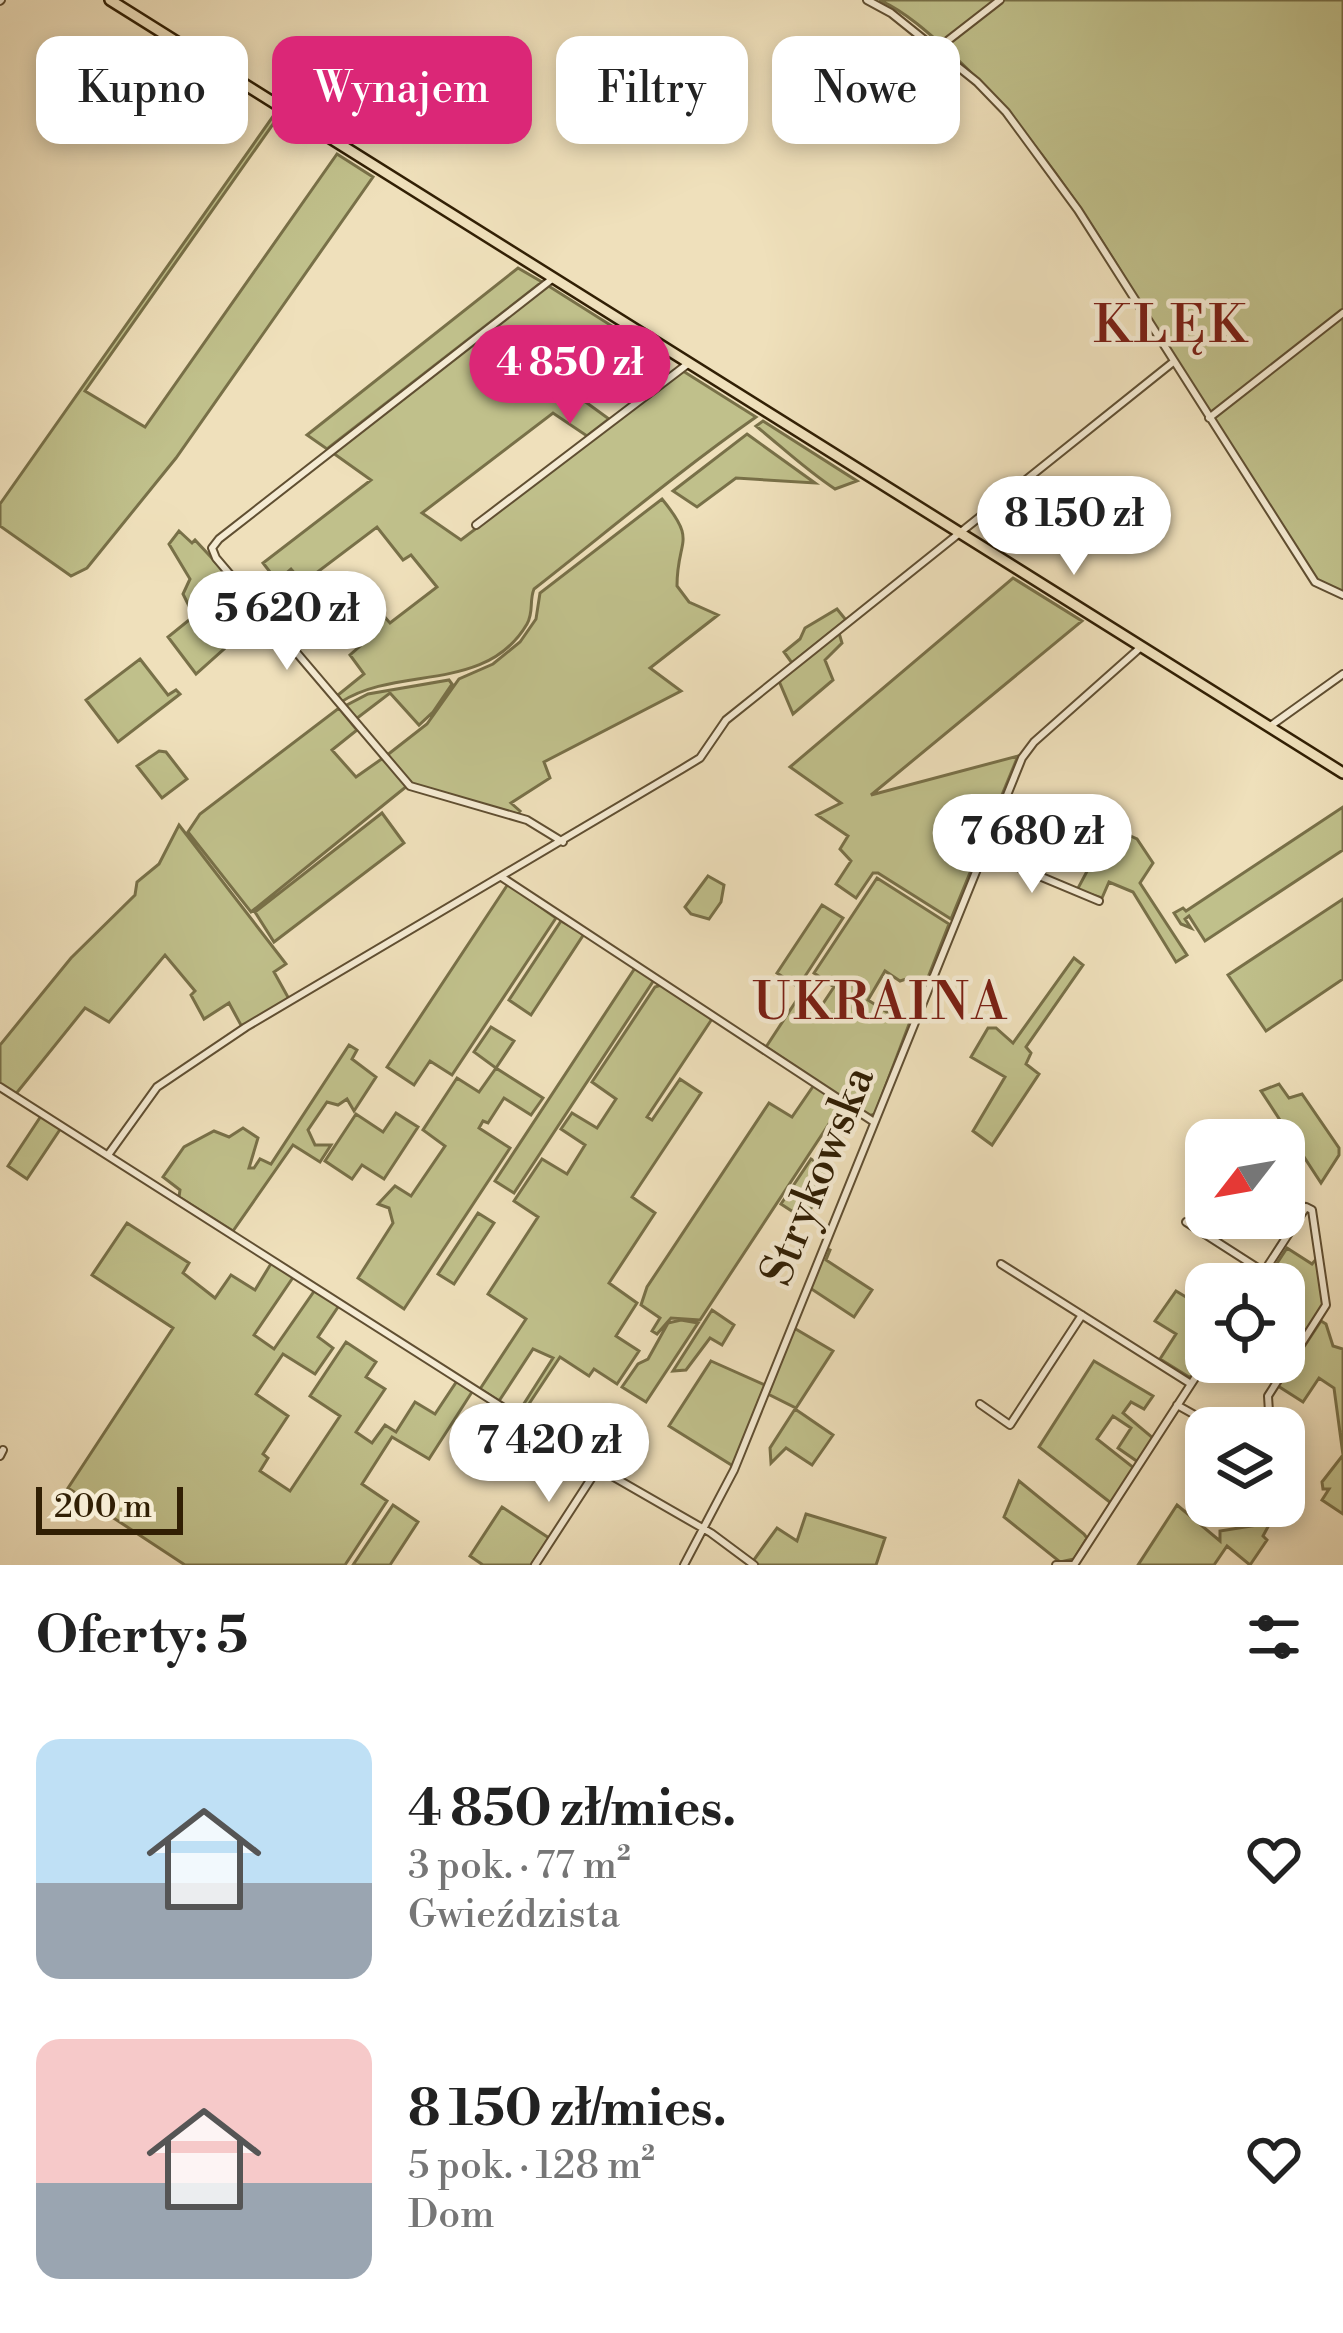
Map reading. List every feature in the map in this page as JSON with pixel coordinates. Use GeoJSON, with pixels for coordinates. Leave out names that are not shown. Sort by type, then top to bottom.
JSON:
{"type":"FeatureCollection","features":[{"type":"Feature","properties":{"kind":"main road"},"geometry":{"type":"LineString","coordinates":[[110,0],[1343,773]]}},
{"type":"Feature","properties":{"kind":"street"},"geometry":{"type":"LineString","coordinates":[[867,0],[920,36]]}},
{"type":"Feature","properties":{"kind":"street"},"geometry":{"type":"LineString","coordinates":[[955,36],[1000,0]]}},
{"type":"Feature","properties":{"kind":"street"},"geometry":{"type":"LineString","coordinates":[[960,68],[1006,112],[1078,210],[1315,582],[1343,595]]}},
{"type":"Feature","properties":{"kind":"street"},"geometry":{"type":"LineString","coordinates":[[554,278],[212,548],[410,786],[527,820],[563,842]]}},
{"type":"Feature","properties":{"kind":"street"},"geometry":{"type":"LineString","coordinates":[[1208,418],[1343,314]]}},
{"type":"Feature","properties":{"kind":"street"},"geometry":{"type":"LineString","coordinates":[[476,525],[689,363]]}},
{"type":"Feature","properties":{"kind":"street"},"geometry":{"type":"LineString","coordinates":[[108,1155],[157,1087],[262,1018],[700,758],[726,720],[1172,363]]}},
{"type":"Feature","properties":{"kind":"street","name":"Strykowska"},"geometry":{"type":"LineString","coordinates":[[684,1565],[734,1470],[982,852],[1029,747],[1141,646]]}},
{"type":"Feature","properties":{"kind":"street"},"geometry":{"type":"LineString","coordinates":[[1269,727],[1343,674]]}},
{"type":"Feature","properties":{"kind":"street"},"geometry":{"type":"LineString","coordinates":[[982,852],[1099,901]]}},
{"type":"Feature","properties":{"kind":"street"},"geometry":{"type":"LineString","coordinates":[[503,878],[874,1122]]}},
{"type":"Feature","properties":{"kind":"street"},"geometry":{"type":"LineString","coordinates":[[0,1087],[598,1468],[704,1529],[754,1565]]}},
{"type":"Feature","properties":{"kind":"street"},"geometry":{"type":"LineString","coordinates":[[1270,1263],[1306,1207],[1312,1210],[1326,1305],[1305,1338]]}},
{"type":"Feature","properties":{"kind":"street"},"geometry":{"type":"LineString","coordinates":[[1213,1239],[1250,1263]]}},
{"type":"Feature","properties":{"kind":"street"},"geometry":{"type":"LineString","coordinates":[[1000,1264],[1191,1384],[1074,1565],[1056,1565]]}},
{"type":"Feature","properties":{"kind":"street"},"geometry":{"type":"LineString","coordinates":[[980,1404],[1010,1425],[1082,1315]]}},
{"type":"Feature","properties":{"kind":"street"},"geometry":{"type":"LineString","coordinates":[[1177,1405],[1185,1410]]}},
{"type":"Feature","properties":{"kind":"street"},"geometry":{"type":"LineString","coordinates":[[535,1565],[598,1468]]}},
{"type":"Feature","properties":{"kind":"green space"},"geometry":{"type":"Polygon","coordinates":[[[879,0],[1343,0],[1343,592],[1316,581],[1094,228],[1028,137],[960,62],[960,36],[931,36],[879,0]]]}},
{"type":"Feature","properties":{"kind":"green space"},"geometry":{"type":"Polygon","coordinates":[[[272,118],[272,126],[85,391],[145,427],[337,154],[373,177],[176,458],[87,568],[71,576],[0,526],[0,504],[272,118]]]}},
{"type":"Feature","properties":{"kind":"green space"},"geometry":{"type":"Polygon","coordinates":[[[518,268],[542,282],[327,449],[307,435],[518,268]]]}},
{"type":"Feature","properties":{"kind":"green space"},"geometry":{"type":"Polygon","coordinates":[[[547,285],[642,345],[576,395],[609,419],[587,436],[553,413],[422,513],[461,540],[683,371],[756,417],[534,589],[527,624],[510,646],[489,661],[388,684],[341,702],[338,695],[364,674],[350,655],[360,646],[353,638],[383,615],[390,623],[437,587],[411,555],[403,560],[377,527],[303,583],[291,569],[277,581],[263,563],[371,480],[333,453],[547,285]]]}},
{"type":"Feature","properties":{"kind":"green space"},"geometry":{"type":"Polygon","coordinates":[[[763,421],[857,481],[835,489],[756,426],[763,421]]]}},
{"type":"Feature","properties":{"kind":"green space"},"geometry":{"type":"Polygon","coordinates":[[[747,434],[815,483],[736,478],[697,507],[673,491],[747,434]]]}},
{"type":"Feature","properties":{"kind":"green space"},"geometry":{"type":"Polygon","coordinates":[[[662,499],[683,533],[677,586],[689,602],[718,615],[650,668],[681,691],[544,762],[550,778],[511,803],[520,811],[517,814],[412,784],[386,756],[427,724],[459,679],[493,664],[520,642],[536,619],[540,593],[662,499]]]}},
{"type":"Feature","properties":{"kind":"green space"},"geometry":{"type":"Polygon","coordinates":[[[179,531],[192,543],[195,540],[236,584],[214,602],[232,623],[255,607],[262,615],[196,674],[168,637],[194,616],[183,594],[190,579],[169,544],[179,531]]]}},
{"type":"Feature","properties":{"kind":"green space"},"geometry":{"type":"Polygon","coordinates":[[[1013,578],[1082,621],[871,795],[1018,756],[951,919],[878,873],[873,873],[856,898],[836,884],[851,861],[840,849],[848,836],[817,815],[841,803],[790,767],[1013,578]]]}},
{"type":"Feature","properties":{"kind":"green space"},"geometry":{"type":"Polygon","coordinates":[[[837,609],[846,620],[792,663],[784,652],[805,628],[837,609]]]}},
{"type":"Feature","properties":{"kind":"green space"},"geometry":{"type":"Polygon","coordinates":[[[839,633],[842,643],[825,660],[833,680],[793,714],[779,681],[839,633]]]}},
{"type":"Feature","properties":{"kind":"green space"},"geometry":{"type":"Polygon","coordinates":[[[140,659],[168,695],[176,690],[180,694],[118,742],[86,700],[140,659]]]}},
{"type":"Feature","properties":{"kind":"green space"},"geometry":{"type":"Polygon","coordinates":[[[449,680],[452,684],[419,725],[390,693],[356,719],[345,706],[368,694],[449,680]]]}},
{"type":"Feature","properties":{"kind":"green space"},"geometry":{"type":"Polygon","coordinates":[[[339,708],[357,730],[332,750],[356,777],[383,758],[407,786],[251,912],[188,832],[200,814],[339,708]]]}},
{"type":"Feature","properties":{"kind":"green space"},"geometry":{"type":"Polygon","coordinates":[[[159,751],[166,752],[187,779],[162,798],[137,766],[159,751]]]}},
{"type":"Feature","properties":{"kind":"green space"},"geometry":{"type":"Polygon","coordinates":[[[1343,807],[1343,850],[1205,941],[1189,916],[1185,919],[1191,928],[1181,924],[1174,913],[1186,911],[1343,807]]]}},
{"type":"Feature","properties":{"kind":"green space"},"geometry":{"type":"Polygon","coordinates":[[[382,813],[404,843],[274,942],[255,912],[382,813]]]}},
{"type":"Feature","properties":{"kind":"green space"},"geometry":{"type":"Polygon","coordinates":[[[179,825],[286,964],[274,972],[289,999],[242,1027],[229,1003],[204,1019],[191,995],[195,991],[165,955],[109,1022],[85,1008],[15,1095],[0,1085],[0,1045],[71,958],[135,895],[137,882],[159,864],[179,825]]]}},
{"type":"Feature","properties":{"kind":"green space"},"geometry":{"type":"Polygon","coordinates":[[[1115,829],[1137,839],[1153,863],[1140,883],[1187,955],[1176,962],[1133,892],[1109,882],[1102,898],[1077,890],[1107,834],[1115,829]]]}},
{"type":"Feature","properties":{"kind":"green space"},"geometry":{"type":"Polygon","coordinates":[[[708,876],[724,885],[721,902],[709,919],[685,907],[708,876]]]}},
{"type":"Feature","properties":{"kind":"green space"},"geometry":{"type":"Polygon","coordinates":[[[877,878],[949,924],[925,985],[900,981],[885,971],[868,1000],[893,1016],[897,1010],[911,1019],[875,1114],[869,1116],[766,1047],[802,992],[822,1005],[834,987],[814,973],[877,878]]]}},
{"type":"Feature","properties":{"kind":"green space"},"geometry":{"type":"Polygon","coordinates":[[[508,884],[556,918],[452,1075],[430,1061],[414,1085],[387,1067],[508,884]]]}},
{"type":"Feature","properties":{"kind":"green space"},"geometry":{"type":"Polygon","coordinates":[[[1343,899],[1343,979],[1266,1031],[1228,975],[1343,899]]]}},
{"type":"Feature","properties":{"kind":"green space"},"geometry":{"type":"Polygon","coordinates":[[[822,905],[843,918],[798,987],[777,973],[822,905]]]}},
{"type":"Feature","properties":{"kind":"green space"},"geometry":{"type":"Polygon","coordinates":[[[561,921],[584,934],[531,1015],[509,1000],[561,921]]]}},
{"type":"Feature","properties":{"kind":"green space"},"geometry":{"type":"Polygon","coordinates":[[[1074,958],[1083,965],[1026,1047],[1031,1053],[1026,1064],[1039,1074],[992,1145],[973,1131],[1005,1077],[971,1057],[988,1028],[996,1028],[1013,1043],[1074,958]]]}},
{"type":"Feature","properties":{"kind":"green space"},"geometry":{"type":"Polygon","coordinates":[[[635,968],[654,980],[514,1193],[495,1181],[635,968]]]}},
{"type":"Feature","properties":{"kind":"green space"},"geometry":{"type":"Polygon","coordinates":[[[661,985],[712,1019],[647,1117],[652,1120],[680,1079],[701,1093],[632,1197],[655,1213],[609,1283],[637,1303],[616,1336],[639,1351],[617,1384],[594,1369],[589,1376],[560,1357],[521,1416],[518,1413],[553,1358],[533,1349],[499,1401],[480,1389],[526,1319],[488,1294],[538,1217],[514,1201],[542,1159],[567,1174],[585,1145],[561,1129],[572,1113],[597,1128],[616,1099],[592,1082],[655,987],[661,985]]]}},
{"type":"Feature","properties":{"kind":"green space"},"geometry":{"type":"Polygon","coordinates":[[[491,1027],[514,1041],[496,1068],[474,1052],[491,1027]]]}},
{"type":"Feature","properties":{"kind":"green space"},"geometry":{"type":"Polygon","coordinates":[[[349,1045],[357,1050],[352,1059],[376,1077],[354,1111],[347,1099],[338,1105],[327,1102],[308,1130],[315,1145],[331,1145],[320,1162],[293,1145],[233,1231],[179,1197],[180,1190],[163,1177],[184,1147],[214,1131],[229,1137],[243,1128],[258,1138],[249,1168],[260,1159],[271,1164],[349,1045]]]}},
{"type":"Feature","properties":{"kind":"green space"},"geometry":{"type":"Polygon","coordinates":[[[496,1068],[543,1098],[531,1115],[504,1098],[488,1123],[483,1121],[479,1128],[510,1148],[404,1309],[358,1278],[393,1223],[389,1208],[378,1204],[395,1186],[411,1196],[445,1146],[423,1130],[457,1078],[479,1092],[496,1068]]]}},
{"type":"Feature","properties":{"kind":"green space"},"geometry":{"type":"Polygon","coordinates":[[[1279,1084],[1289,1098],[1302,1094],[1339,1148],[1321,1183],[1305,1158],[1305,1119],[1279,1119],[1261,1091],[1279,1084]]]}},
{"type":"Feature","properties":{"kind":"green space"},"geometry":{"type":"Polygon","coordinates":[[[814,1085],[842,1104],[700,1320],[671,1318],[657,1334],[652,1331],[660,1318],[641,1305],[647,1287],[769,1103],[792,1117],[814,1085]]]}},
{"type":"Feature","properties":{"kind":"green space"},"geometry":{"type":"Polygon","coordinates":[[[396,1113],[418,1127],[384,1179],[362,1165],[352,1179],[325,1161],[356,1114],[383,1132],[396,1113]]]}},
{"type":"Feature","properties":{"kind":"green space"},"geometry":{"type":"Polygon","coordinates":[[[41,1116],[61,1128],[27,1179],[8,1166],[41,1116]]]}},
{"type":"Feature","properties":{"kind":"green space"},"geometry":{"type":"Polygon","coordinates":[[[811,1159],[834,1173],[804,1219],[781,1204],[811,1159]]]}},
{"type":"Feature","properties":{"kind":"green space"},"geometry":{"type":"Polygon","coordinates":[[[478,1213],[494,1223],[454,1284],[438,1274],[478,1213]]]}},
{"type":"Feature","properties":{"kind":"green space"},"geometry":{"type":"Polygon","coordinates":[[[127,1223],[189,1263],[183,1273],[215,1298],[231,1275],[255,1290],[272,1262],[294,1276],[254,1335],[274,1349],[315,1290],[340,1304],[318,1337],[333,1348],[315,1374],[283,1354],[256,1394],[288,1416],[263,1454],[268,1458],[260,1471],[290,1491],[340,1416],[310,1396],[346,1342],[376,1362],[366,1377],[385,1389],[356,1432],[372,1443],[385,1425],[396,1432],[415,1402],[435,1414],[457,1381],[472,1392],[429,1459],[392,1437],[362,1484],[387,1501],[345,1565],[185,1565],[68,1488],[173,1328],[92,1275],[127,1223]]]}},
{"type":"Feature","properties":{"kind":"green space"},"geometry":{"type":"Polygon","coordinates":[[[825,1248],[830,1250],[826,1260],[872,1290],[854,1317],[810,1288],[825,1248]]]}},
{"type":"Feature","properties":{"kind":"green space"},"geometry":{"type":"Polygon","coordinates":[[[1287,1248],[1312,1264],[1318,1257],[1324,1307],[1305,1331],[1305,1263],[1277,1263],[1287,1248]]]}},
{"type":"Feature","properties":{"kind":"green space"},"geometry":{"type":"Polygon","coordinates":[[[1176,1291],[1185,1296],[1185,1375],[1160,1359],[1176,1334],[1155,1321],[1176,1291]]]}},
{"type":"Feature","properties":{"kind":"green space"},"geometry":{"type":"Polygon","coordinates":[[[712,1310],[734,1325],[722,1345],[710,1338],[686,1370],[673,1371],[712,1310]]]}},
{"type":"Feature","properties":{"kind":"green space"},"geometry":{"type":"Polygon","coordinates":[[[1321,1321],[1333,1346],[1343,1349],[1343,1455],[1334,1388],[1319,1378],[1303,1402],[1278,1386],[1305,1383],[1305,1345],[1321,1321]]]}},
{"type":"Feature","properties":{"kind":"green space"},"geometry":{"type":"Polygon","coordinates":[[[668,1323],[698,1323],[646,1402],[622,1387],[638,1364],[648,1359],[668,1323]]]}},
{"type":"Feature","properties":{"kind":"green space"},"geometry":{"type":"Polygon","coordinates":[[[794,1328],[833,1351],[796,1408],[768,1394],[794,1328]]]}},
{"type":"Feature","properties":{"kind":"green space"},"geometry":{"type":"Polygon","coordinates":[[[711,1361],[765,1385],[733,1466],[669,1426],[711,1361]]]}},
{"type":"Feature","properties":{"kind":"green space"},"geometry":{"type":"Polygon","coordinates":[[[1094,1361],[1153,1396],[1144,1409],[1131,1402],[1123,1413],[1153,1438],[1138,1462],[1118,1448],[1131,1428],[1113,1416],[1097,1439],[1134,1468],[1111,1503],[1039,1447],[1094,1361]]]}},
{"type":"Feature","properties":{"kind":"green space"},"geometry":{"type":"Polygon","coordinates":[[[795,1409],[833,1435],[812,1465],[786,1448],[771,1463],[770,1448],[795,1409]]]}},
{"type":"Feature","properties":{"kind":"green space"},"geometry":{"type":"Polygon","coordinates":[[[1343,1455],[1343,1514],[1322,1500],[1329,1489],[1323,1489],[1322,1482],[1343,1455]]]}},
{"type":"Feature","properties":{"kind":"green space"},"geometry":{"type":"Polygon","coordinates":[[[1019,1481],[1087,1538],[1074,1559],[1060,1562],[1004,1517],[1019,1481]]]}},
{"type":"Feature","properties":{"kind":"green space"},"geometry":{"type":"Polygon","coordinates":[[[393,1505],[418,1522],[390,1565],[353,1565],[393,1505]]]}},
{"type":"Feature","properties":{"kind":"green space"},"geometry":{"type":"Polygon","coordinates":[[[1177,1505],[1185,1512],[1185,1527],[1203,1527],[1220,1541],[1220,1531],[1268,1527],[1263,1536],[1267,1540],[1250,1565],[1227,1546],[1214,1565],[1138,1565],[1177,1505]]]}},
{"type":"Feature","properties":{"kind":"green space"},"geometry":{"type":"Polygon","coordinates":[[[502,1507],[549,1538],[531,1565],[483,1565],[470,1556],[502,1507]]]}},
{"type":"Feature","properties":{"kind":"green space"},"geometry":{"type":"Polygon","coordinates":[[[806,1514],[885,1538],[876,1565],[759,1565],[753,1561],[777,1528],[797,1541],[806,1514]]]}},
{"type":"Feature","properties":{"kind":"district","name":"KLĘK"},"geometry":{"type":"Point","coordinates":[1171,324]}},
{"type":"Feature","properties":{"kind":"district","name":"UKRAINA"},"geometry":{"type":"Point","coordinates":[881,1001]}}]}
